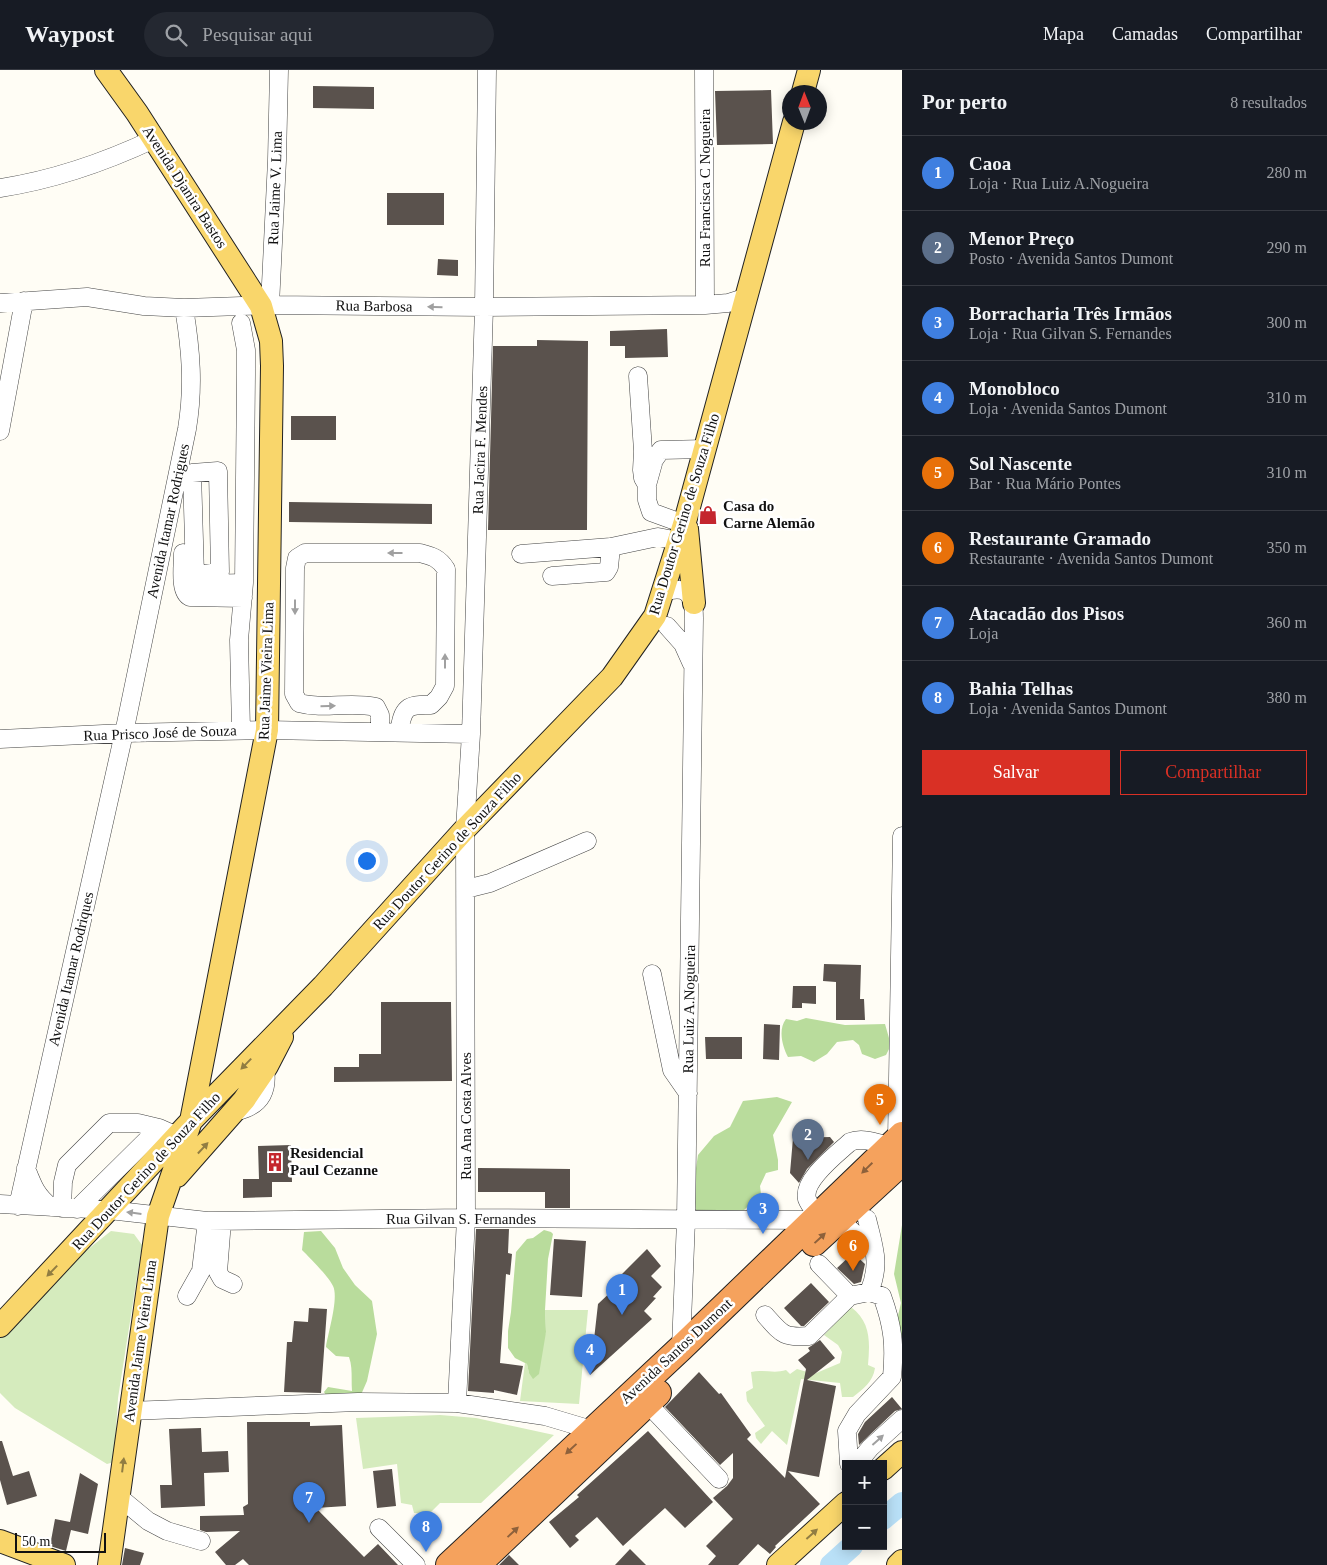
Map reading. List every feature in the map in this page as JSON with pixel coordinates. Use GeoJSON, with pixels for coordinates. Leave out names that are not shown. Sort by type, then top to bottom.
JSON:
{"type":"FeatureCollection","features":[{"type":"Feature","properties":{"kind":"highway","name":"Avenida Santos Dumont"},"geometry":{"type":"LineString","coordinates":[[478,1565],[647,1403],[831,1222],[898,1146]]}},
{"type":"Feature","properties":{"kind":"highway","name":"Avenida Santos Dumont"},"geometry":{"type":"LineString","coordinates":[[449,1565],[681,1348],[831,1222]]}},
{"type":"Feature","properties":{"kind":"main road","name":"Avenida Djanira Bastos"},"geometry":{"type":"LineString","coordinates":[[106,70],[128,99],[266,306]]}},
{"type":"Feature","properties":{"kind":"main road"},"geometry":{"type":"LineString","coordinates":[[805,85],[809,70]]}},
{"type":"Feature","properties":{"kind":"main road","name":"Rua Doutor Gerino de Souza Filho"},"geometry":{"type":"LineString","coordinates":[[0,1326],[110,1210],[176,1129],[322,986],[465,829],[612,677],[661,621],[663,592],[683,528],[792,130]]}},
{"type":"Feature","properties":{"kind":"main road","name":"Rua Jaime Vieira Lima"},"geometry":{"type":"LineString","coordinates":[[176,1129],[267,730],[272,366],[266,306]]}},
{"type":"Feature","properties":{"kind":"main road"},"geometry":{"type":"LineString","coordinates":[[683,528],[694,610]]}},
{"type":"Feature","properties":{"kind":"main road","name":"Rua Doutor Gerino de Souza Filho"},"geometry":{"type":"LineString","coordinates":[[170,1184],[236,1110],[265,1069],[292,1016]]}},
{"type":"Feature","properties":{"kind":"main road","name":"Avenida Jaime Vieira Lima"},"geometry":{"type":"LineString","coordinates":[[108,1563],[158,1216],[170,1184],[176,1129]]}},
{"type":"Feature","properties":{"kind":"main road"},"geometry":{"type":"LineString","coordinates":[[887,1465],[902,1452]]}},
{"type":"Feature","properties":{"kind":"main road"},"geometry":{"type":"LineString","coordinates":[[778,1565],[842,1504]]}},
{"type":"Feature","properties":{"kind":"main road"},"geometry":{"type":"LineString","coordinates":[[0,1541],[40,1560],[64,1565]]}},
{"type":"Feature","properties":{"kind":"main road"},"geometry":{"type":"LineString","coordinates":[[898,1565],[902,1561]]}},
{"type":"Feature","properties":{"kind":"street","name":"Rua Jaime V. Lima"},"geometry":{"type":"LineString","coordinates":[[266,306],[277,160],[279,70]]}},
{"type":"Feature","properties":{"kind":"street","name":"Rua Jacira F. Mendes"},"geometry":{"type":"LineString","coordinates":[[465,829],[470,734],[484,307],[487,70]]}},
{"type":"Feature","properties":{"kind":"street","name":"Rua Francisca C Nogueira"},"geometry":{"type":"LineString","coordinates":[[704,70],[705,305]]}},
{"type":"Feature","properties":{"kind":"street"},"geometry":{"type":"LineString","coordinates":[[0,188],[21,185],[79,169],[118,156],[154,139]]}},
{"type":"Feature","properties":{"kind":"street","name":"Rua Barbosa"},"geometry":{"type":"LineString","coordinates":[[0,302],[87,298],[144,306],[184,308],[266,306],[484,307],[705,305],[728,303],[747,296]]}},
{"type":"Feature","properties":{"kind":"street"},"geometry":{"type":"LineString","coordinates":[[0,431],[24,302]]}},
{"type":"Feature","properties":{"kind":"street","name":"Avenida Itamar Rodrigues"},"geometry":{"type":"LineString","coordinates":[[124,733],[191,403],[192,374],[184,308]]}},
{"type":"Feature","properties":{"kind":"street"},"geometry":{"type":"LineString","coordinates":[[241,323],[246,350],[243,590],[239,640],[241,730]]}},
{"type":"Feature","properties":{"kind":"street"},"geometry":{"type":"LineString","coordinates":[[638,376],[643,451],[642,470],[643,478],[647,485]]}},
{"type":"Feature","properties":{"kind":"street"},"geometry":{"type":"LineString","coordinates":[[683,528],[651,512],[646,500],[647,485],[654,460],[661,450],[705,449]]}},
{"type":"Feature","properties":{"kind":"street"},"geometry":{"type":"LineString","coordinates":[[195,575],[220,572],[218,471],[192,473],[195,575],[199,582],[203,584],[243,590]]}},
{"type":"Feature","properties":{"kind":"street"},"geometry":{"type":"LineString","coordinates":[[183,500],[183,590],[186,595],[190,597],[243,590]]}},
{"type":"Feature","properties":{"kind":"street"},"geometry":{"type":"LineString","coordinates":[[521,554],[611,547],[658,537],[683,528]]}},
{"type":"Feature","properties":{"kind":"street"},"geometry":{"type":"LineString","coordinates":[[552,576],[606,572],[609,567],[611,547]]}},
{"type":"Feature","properties":{"kind":"street"},"geometry":{"type":"LineString","coordinates":[[380,732],[380,715],[376,707],[367,705],[311,706],[299,703],[294,694],[295,568],[297,558],[305,553],[420,554],[435,557],[446,569],[445,686],[439,697],[431,704],[411,705],[406,709],[402,718],[400,732]]}},
{"type":"Feature","properties":{"kind":"street"},"geometry":{"type":"LineString","coordinates":[[661,621],[677,625],[694,610],[687,592],[679,589],[663,592]]}},
{"type":"Feature","properties":{"kind":"street","name":"Rua Luiz A.Nogueira"},"geometry":{"type":"LineString","coordinates":[[681,1348],[686,1220],[695,669],[694,610]]}},
{"type":"Feature","properties":{"kind":"street","name":"Rua Luiz A.Nogueira"},"geometry":{"type":"LineString","coordinates":[[661,621],[683,644],[695,669]]}},
{"type":"Feature","properties":{"kind":"street","name":"Rua Prisco José de Souza"},"geometry":{"type":"LineString","coordinates":[[0,739],[241,730],[470,734]]}},
{"type":"Feature","properties":{"kind":"street","name":"Avenida Itamar Rodriques"},"geometry":{"type":"LineString","coordinates":[[18,1206],[124,733]]}},
{"type":"Feature","properties":{"kind":"street","name":"Rua Ana Costa Alves"},"geometry":{"type":"LineString","coordinates":[[457,1403],[466,1218],[465,829]]}},
{"type":"Feature","properties":{"kind":"street"},"geometry":{"type":"LineString","coordinates":[[898,1146],[902,836]]}},
{"type":"Feature","properties":{"kind":"street"},"geometry":{"type":"LineString","coordinates":[[466,888],[490,883],[587,841]]}},
{"type":"Feature","properties":{"kind":"street"},"geometry":{"type":"LineString","coordinates":[[652,974],[672,1070],[688,1093]]}},
{"type":"Feature","properties":{"kind":"street"},"geometry":{"type":"LineString","coordinates":[[63,1208],[62,1182],[67,1165],[109,1123],[138,1123],[176,1129]]}},
{"type":"Feature","properties":{"kind":"street"},"geometry":{"type":"LineString","coordinates":[[63,1208],[176,1129]]}},
{"type":"Feature","properties":{"kind":"street"},"geometry":{"type":"LineString","coordinates":[[26,1168],[34,1188],[41,1199],[63,1208]]}},
{"type":"Feature","properties":{"kind":"street","name":"Rua Gilvan S. Fernandes"},"geometry":{"type":"LineString","coordinates":[[0,1204],[110,1210],[215,1221],[466,1218],[831,1222]]}},
{"type":"Feature","properties":{"kind":"street"},"geometry":{"type":"LineString","coordinates":[[867,1219],[876,1259],[874,1279],[869,1292]]}},
{"type":"Feature","properties":{"kind":"street"},"geometry":{"type":"LineString","coordinates":[[215,1221],[218,1272],[222,1279],[233,1284]]}},
{"type":"Feature","properties":{"kind":"street"},"geometry":{"type":"LineString","coordinates":[[187,1296],[202,1271],[215,1221]]}},
{"type":"Feature","properties":{"kind":"street"},"geometry":{"type":"LineString","coordinates":[[819,1264],[850,1296]]}},
{"type":"Feature","properties":{"kind":"street"},"geometry":{"type":"LineString","coordinates":[[765,1315],[783,1334],[796,1337],[809,1336],[850,1296],[869,1292],[882,1296],[890,1319],[897,1382],[856,1414],[847,1431],[849,1460]]}},
{"type":"Feature","properties":{"kind":"street"},"geometry":{"type":"LineString","coordinates":[[129,1411],[358,1402],[457,1403],[545,1416],[592,1430]]}},
{"type":"Feature","properties":{"kind":"street"},"geometry":{"type":"LineString","coordinates":[[647,1403],[720,1479]]}},
{"type":"Feature","properties":{"kind":"street"},"geometry":{"type":"LineString","coordinates":[[860,1460],[870,1448],[902,1419]]}},
{"type":"Feature","properties":{"kind":"street"},"geometry":{"type":"LineString","coordinates":[[119,1497],[148,1521],[166,1531],[201,1541]]}},
{"type":"Feature","properties":{"kind":"street"},"geometry":{"type":"LineString","coordinates":[[379,1528],[416,1565]]}},
{"type":"Feature","properties":{"kind":"green space"},"geometry":{"type":"Polygon","coordinates":[[[806,1018],[845,1025],[885,1024],[891,1045],[886,1055],[875,1059],[862,1054],[859,1045],[853,1040],[837,1042],[827,1054],[814,1062],[801,1056],[788,1057],[782,1038],[784,1023],[786,1019],[797,1021],[806,1018]]]}},
{"type":"Feature","properties":{"kind":"green space"},"geometry":{"type":"Polygon","coordinates":[[[777,1097],[792,1102],[773,1135],[778,1170],[766,1173],[760,1186],[761,1194],[742,1212],[710,1215],[696,1210],[693,1188],[698,1155],[714,1136],[730,1127],[743,1101],[777,1097]]]}},
{"type":"Feature","properties":{"kind":"green space"},"geometry":{"type":"Polygon","coordinates":[[[902,1225],[902,1346],[896,1324],[901,1303],[894,1274],[902,1225]]]}},
{"type":"Feature","properties":{"kind":"green space"},"geometry":{"type":"Polygon","coordinates":[[[544,1230],[553,1234],[548,1259],[545,1310],[546,1332],[539,1374],[533,1379],[527,1364],[515,1358],[508,1348],[508,1331],[516,1252],[527,1239],[533,1238],[544,1230]]]}},
{"type":"Feature","properties":{"kind":"green space"},"geometry":{"type":"Polygon","coordinates":[[[111,1231],[134,1234],[142,1245],[118,1398],[114,1462],[107,1464],[15,1408],[0,1393],[0,1333],[53,1277],[111,1231]]]}},
{"type":"Feature","properties":{"kind":"green space"},"geometry":{"type":"Polygon","coordinates":[[[321,1231],[335,1248],[343,1268],[355,1285],[372,1301],[377,1334],[367,1381],[360,1397],[327,1397],[324,1392],[328,1387],[352,1391],[349,1357],[336,1356],[326,1347],[334,1307],[335,1291],[324,1273],[302,1250],[304,1232],[321,1231]]]}},
{"type":"Feature","properties":{"kind":"green space"},"geometry":{"type":"Polygon","coordinates":[[[851,1307],[862,1319],[868,1333],[868,1365],[875,1368],[870,1381],[853,1397],[842,1397],[840,1383],[801,1379],[787,1445],[772,1431],[761,1444],[756,1438],[755,1433],[765,1426],[747,1401],[746,1392],[753,1388],[751,1372],[786,1370],[790,1374],[797,1369],[814,1374],[840,1363],[842,1352],[838,1345],[824,1335],[851,1307]]]}},
{"type":"Feature","properties":{"kind":"green space"},"geometry":{"type":"Polygon","coordinates":[[[545,1310],[588,1310],[579,1404],[520,1401],[525,1363],[529,1373],[546,1332],[545,1310]]]}},
{"type":"Feature","properties":{"kind":"green space"},"geometry":{"type":"Polygon","coordinates":[[[440,1415],[476,1418],[554,1435],[481,1503],[440,1503],[430,1513],[414,1513],[412,1505],[401,1503],[397,1464],[363,1469],[356,1418],[440,1415]]]}},
{"type":"Feature","properties":{"kind":"building"},"geometry":{"type":"Polygon","coordinates":[[[313,86],[374,87],[374,109],[313,108],[313,86]]]}},
{"type":"Feature","properties":{"kind":"building"},"geometry":{"type":"Polygon","coordinates":[[[771,90],[773,144],[717,145],[715,91],[771,90]]]}},
{"type":"Feature","properties":{"kind":"building"},"geometry":{"type":"Polygon","coordinates":[[[387,193],[444,193],[444,225],[387,225],[387,193]]]}},
{"type":"Feature","properties":{"kind":"building"},"geometry":{"type":"Polygon","coordinates":[[[438,259],[458,260],[458,276],[437,275],[438,259]]]}},
{"type":"Feature","properties":{"kind":"building"},"geometry":{"type":"Polygon","coordinates":[[[667,329],[668,357],[625,358],[625,346],[610,346],[610,331],[667,329]]]}},
{"type":"Feature","properties":{"kind":"building"},"geometry":{"type":"Polygon","coordinates":[[[537,340],[588,341],[587,530],[488,530],[493,346],[537,346],[537,340]]]}},
{"type":"Feature","properties":{"kind":"building"},"geometry":{"type":"Polygon","coordinates":[[[291,416],[336,416],[336,440],[291,440],[291,416]]]}},
{"type":"Feature","properties":{"kind":"building"},"geometry":{"type":"Polygon","coordinates":[[[289,502],[432,504],[432,524],[289,522],[289,502]]]}},
{"type":"Feature","properties":{"kind":"building"},"geometry":{"type":"Polygon","coordinates":[[[824,964],[861,965],[860,999],[864,999],[865,1020],[836,1020],[836,982],[823,981],[824,964]]]}},
{"type":"Feature","properties":{"kind":"building"},"geometry":{"type":"Polygon","coordinates":[[[793,986],[816,986],[816,1004],[802,1003],[802,1008],[792,1008],[793,986]]]}},
{"type":"Feature","properties":{"kind":"building"},"geometry":{"type":"Polygon","coordinates":[[[381,1002],[451,1002],[452,1081],[334,1082],[334,1067],[359,1067],[359,1054],[381,1054],[381,1002]]]}},
{"type":"Feature","properties":{"kind":"building"},"geometry":{"type":"Polygon","coordinates":[[[764,1024],[780,1025],[779,1060],[763,1059],[764,1024]]]}},
{"type":"Feature","properties":{"kind":"building"},"geometry":{"type":"Polygon","coordinates":[[[705,1037],[742,1037],[742,1059],[706,1059],[705,1037]]]}},
{"type":"Feature","properties":{"kind":"building"},"geometry":{"type":"Polygon","coordinates":[[[830,1137],[834,1142],[807,1169],[799,1183],[790,1173],[793,1138],[830,1137]]]}},
{"type":"Feature","properties":{"kind":"building","name":"Residencial Paul Cezanne"},"geometry":{"type":"Polygon","coordinates":[[[291,1145],[292,1182],[272,1182],[272,1197],[243,1198],[243,1179],[259,1179],[258,1146],[291,1145]]]}},
{"type":"Feature","properties":{"kind":"building"},"geometry":{"type":"Polygon","coordinates":[[[478,1168],[570,1169],[570,1208],[545,1208],[545,1192],[478,1192],[478,1168]]]}},
{"type":"Feature","properties":{"kind":"building"},"geometry":{"type":"Polygon","coordinates":[[[476,1229],[509,1229],[508,1253],[512,1254],[510,1275],[506,1274],[500,1363],[523,1366],[517,1395],[494,1390],[494,1393],[468,1391],[476,1229]]]}},
{"type":"Feature","properties":{"kind":"building"},"geometry":{"type":"Polygon","coordinates":[[[554,1239],[586,1241],[582,1297],[550,1295],[554,1239]]]}},
{"type":"Feature","properties":{"kind":"building"},"geometry":{"type":"Polygon","coordinates":[[[647,1249],[661,1266],[651,1276],[662,1287],[653,1297],[656,1298],[644,1311],[652,1319],[590,1375],[598,1304],[616,1287],[613,1283],[647,1249]]]}},
{"type":"Feature","properties":{"kind":"building"},"geometry":{"type":"Polygon","coordinates":[[[853,1253],[865,1264],[861,1282],[854,1284],[837,1268],[853,1253]]]}},
{"type":"Feature","properties":{"kind":"building"},"geometry":{"type":"Polygon","coordinates":[[[811,1283],[829,1302],[804,1326],[801,1326],[784,1308],[811,1283]]]}},
{"type":"Feature","properties":{"kind":"building"},"geometry":{"type":"Polygon","coordinates":[[[309,1308],[327,1309],[321,1393],[284,1392],[287,1342],[292,1342],[294,1321],[308,1322],[309,1308]]]}},
{"type":"Feature","properties":{"kind":"building"},"geometry":{"type":"Polygon","coordinates":[[[820,1340],[835,1358],[807,1380],[836,1386],[819,1477],[788,1471],[820,1504],[775,1546],[770,1554],[758,1544],[738,1565],[708,1565],[716,1556],[706,1546],[733,1519],[713,1498],[733,1478],[733,1453],[720,1465],[665,1407],[699,1372],[719,1394],[721,1393],[751,1435],[747,1439],[785,1478],[806,1369],[798,1360],[810,1351],[808,1348],[820,1340]]]}},
{"type":"Feature","properties":{"kind":"building"},"geometry":{"type":"Polygon","coordinates":[[[892,1397],[902,1409],[895,1411],[859,1445],[858,1434],[865,1422],[892,1397]]]}},
{"type":"Feature","properties":{"kind":"building"},"geometry":{"type":"Polygon","coordinates":[[[247,1422],[310,1422],[310,1426],[342,1425],[346,1506],[316,1508],[364,1557],[378,1544],[398,1565],[249,1565],[243,1559],[235,1565],[226,1565],[215,1552],[240,1531],[206,1532],[200,1530],[200,1516],[244,1515],[243,1507],[248,1504],[247,1422]]]}},
{"type":"Feature","properties":{"kind":"building"},"geometry":{"type":"Polygon","coordinates":[[[201,1428],[202,1452],[228,1451],[229,1472],[204,1473],[205,1506],[161,1508],[160,1485],[172,1485],[169,1429],[201,1428]]]}},
{"type":"Feature","properties":{"kind":"building"},"geometry":{"type":"Polygon","coordinates":[[[648,1431],[713,1502],[685,1528],[665,1508],[623,1546],[597,1517],[575,1536],[579,1540],[570,1548],[549,1522],[579,1497],[577,1495],[648,1431]]]}},
{"type":"Feature","properties":{"kind":"building"},"geometry":{"type":"Polygon","coordinates":[[[0,1441],[2,1441],[13,1476],[29,1471],[37,1496],[7,1505],[0,1480],[0,1441]]]}},
{"type":"Feature","properties":{"kind":"building"},"geometry":{"type":"Polygon","coordinates":[[[392,1469],[396,1506],[377,1508],[373,1471],[392,1469]]]}},
{"type":"Feature","properties":{"kind":"building"},"geometry":{"type":"Polygon","coordinates":[[[80,1473],[98,1484],[88,1534],[71,1530],[66,1551],[50,1546],[55,1519],[70,1522],[80,1473]]]}},
{"type":"Feature","properties":{"kind":"building"},"geometry":{"type":"Polygon","coordinates":[[[125,1548],[144,1553],[140,1565],[122,1565],[125,1548]]]}},
{"type":"Feature","properties":{"kind":"building"},"geometry":{"type":"Polygon","coordinates":[[[630,1549],[646,1565],[615,1565],[630,1549]]]}},
{"type":"Feature","properties":{"kind":"building"},"geometry":{"type":"Polygon","coordinates":[[[509,1555],[519,1565],[499,1565],[509,1555]]]}},
{"type":"Feature","properties":{"kind":"waterway"},"geometry":{"type":"LineString","coordinates":[[887,1516],[902,1503]]}},
{"type":"Feature","properties":{"kind":"waterway"},"geometry":{"type":"LineString","coordinates":[[831,1565],[848,1550]]}},
{"type":"Feature","properties":{"kind":"place","name":"Casa do Carne Alemão"},"geometry":{"type":"Point","coordinates":[708,515]}},
{"type":"Feature","properties":{"kind":"place","name":"Sol Nascente"},"geometry":{"type":"Point","coordinates":[880,1125]}},
{"type":"Feature","properties":{"kind":"place","name":"Menor Preço"},"geometry":{"type":"Point","coordinates":[808,1160]}},
{"type":"Feature","properties":{"kind":"place","name":"Residencial Paul Cezanne"},"geometry":{"type":"Point","coordinates":[275,1162]}},
{"type":"Feature","properties":{"kind":"place","name":"Borracharia Três Irmãos"},"geometry":{"type":"Point","coordinates":[763,1234]}},
{"type":"Feature","properties":{"kind":"place","name":"Restaurante Gramado"},"geometry":{"type":"Point","coordinates":[853,1271]}},
{"type":"Feature","properties":{"kind":"place","name":"Caoa"},"geometry":{"type":"Point","coordinates":[622,1315]}},
{"type":"Feature","properties":{"kind":"place","name":"Monobloco"},"geometry":{"type":"Point","coordinates":[590,1375]}},
{"type":"Feature","properties":{"kind":"place","name":"Atacadão dos Pisos"},"geometry":{"type":"Point","coordinates":[309,1523]}},
{"type":"Feature","properties":{"kind":"place","name":"Bahia Telhas"},"geometry":{"type":"Point","coordinates":[426,1552]}}]}
